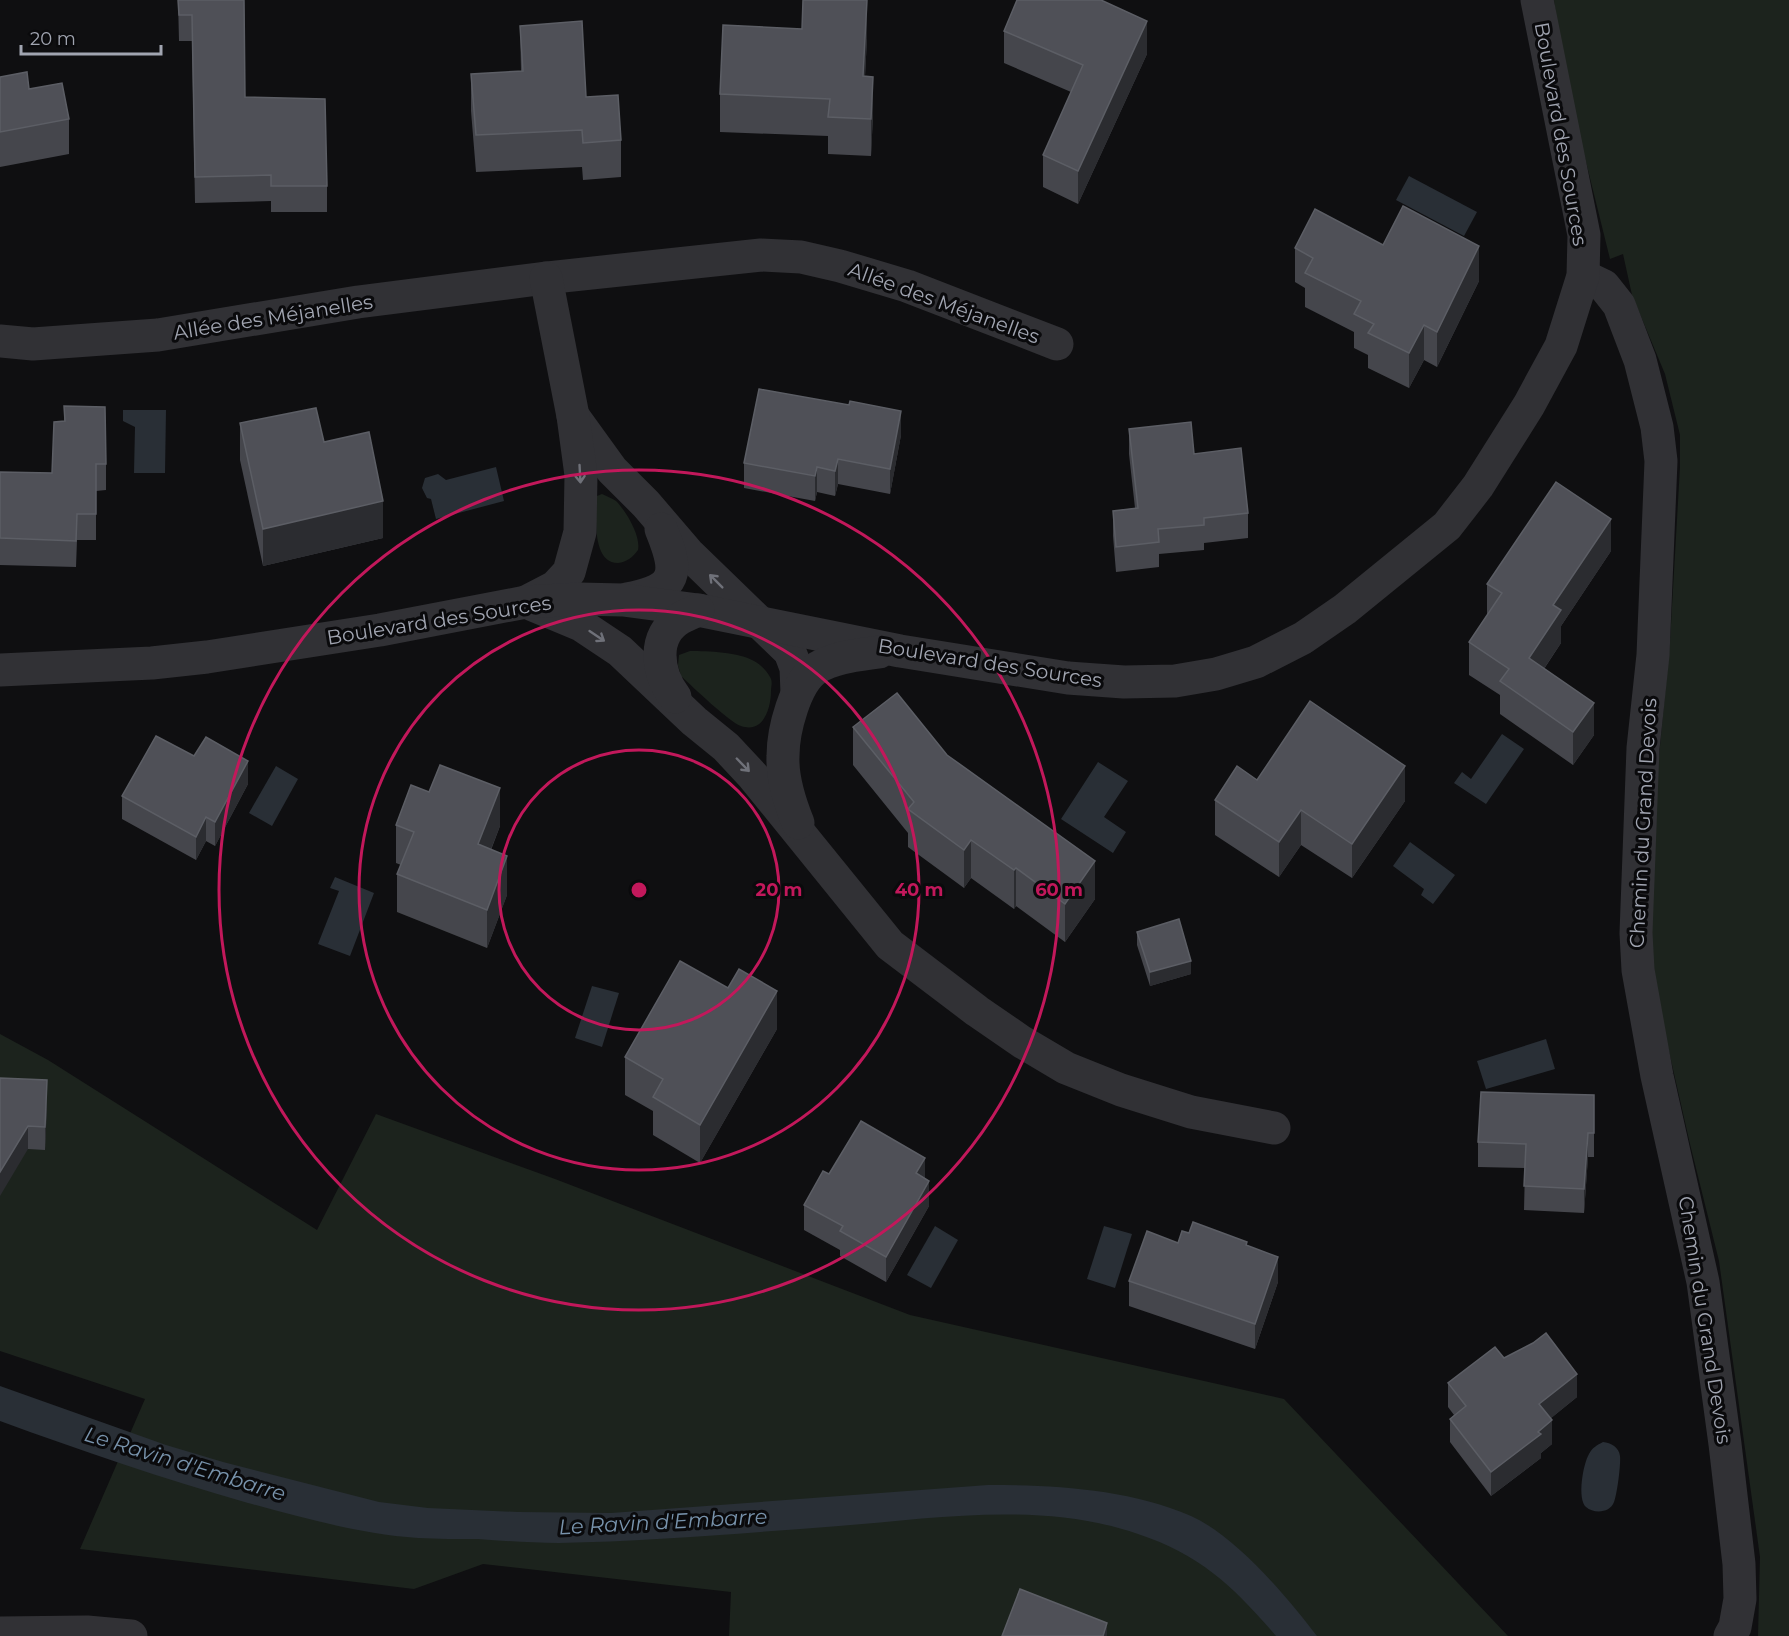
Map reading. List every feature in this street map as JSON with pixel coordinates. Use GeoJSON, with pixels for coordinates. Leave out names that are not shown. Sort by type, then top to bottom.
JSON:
{"type":"FeatureCollection","features":[{"type":"Feature","properties":{"kind":"street","name":"Boulevard des Sources"},"geometry":{"type":"LineString","coordinates":[[0,670],[152,663],[207,657],[380,630],[526,602],[579,599],[622,600],[698,610],[893,649],[1068,678],[1124,682],[1175,681],[1216,674],[1256,662],[1303,638],[1345,609],[1447,526],[1478,486],[1529,405],[1561,346],[1583,276],[1584,235],[1537,0]]}},
{"type":"Feature","properties":{"kind":"street","name":"Allée des Méjanelles"},"geometry":{"type":"LineString","coordinates":[[0,341],[33,344],[158,335],[358,303],[546,278],[749,256],[801,257],[840,266],[907,286],[1057,344]]}},
{"type":"Feature","properties":{"kind":"street","name":"Chemin du Grand Devois"},"geometry":{"type":"LineString","coordinates":[[1583,276],[1604,286],[1619,305],[1640,360],[1657,427],[1660,450],[1661,495],[1654,632],[1643,748],[1636,933],[1638,970],[1657,1076],[1703,1282],[1727,1455],[1736,1522],[1739,1587],[1735,1627],[1730,1636]]}},
{"type":"Feature","properties":{"kind":"street"},"geometry":{"type":"LineString","coordinates":[[526,602],[555,587],[569,572],[580,532],[581,475],[573,416],[546,278]]}},
{"type":"Feature","properties":{"kind":"street"},"geometry":{"type":"LineString","coordinates":[[573,416],[612,470],[646,504],[688,553],[790,652],[796,668],[797,693]]}},
{"type":"Feature","properties":{"kind":"street"},"geometry":{"type":"LineString","coordinates":[[622,600],[650,595],[668,580],[674,569],[661,529],[646,504]]}},
{"type":"Feature","properties":{"kind":"street"},"geometry":{"type":"LineString","coordinates":[[526,602],[581,625],[620,651],[694,721],[726,747],[753,776],[890,945],[977,1011],[1022,1042],[1066,1068],[1121,1090],[1191,1112],[1274,1128]]}},
{"type":"Feature","properties":{"kind":"street"},"geometry":{"type":"LineString","coordinates":[[694,721],[670,690],[661,671],[659,659],[661,643],[668,629],[680,618],[698,610]]}},
{"type":"Feature","properties":{"kind":"street"},"geometry":{"type":"LineString","coordinates":[[804,839],[787,789],[783,756],[789,719],[797,693],[805,678],[818,668],[843,658],[893,649]]}},
{"type":"Feature","properties":{"kind":"street"},"geometry":{"type":"LineString","coordinates":[[0,1633],[87,1632],[131,1636]]}},
{"type":"Feature","properties":{"kind":"shaded area"},"geometry":{"type":"Polygon","coordinates":[[[1554,0],[1789,0],[1789,1636],[1758,1636],[1760,1557],[1719,1261],[1663,1025],[1649,937],[1650,850],[1670,642],[1680,435],[1665,374],[1632,295],[1623,254],[1610,259],[1570,97],[1554,0]]]}},
{"type":"Feature","properties":{"kind":"shaded area"},"geometry":{"type":"Polygon","coordinates":[[[602,494],[620,505],[632,524],[637,538],[638,550],[630,559],[618,563],[609,561],[599,546],[596,525],[597,496],[602,494]]]}},
{"type":"Feature","properties":{"kind":"shaded area"},"geometry":{"type":"Polygon","coordinates":[[[690,651],[732,654],[748,658],[763,668],[772,684],[770,704],[761,723],[749,727],[735,723],[681,676],[678,665],[679,655],[690,651]]]}},
{"type":"Feature","properties":{"kind":"shaded area"},"geometry":{"type":"Polygon","coordinates":[[[0,1034],[48,1060],[317,1230],[376,1114],[555,1179],[910,1315],[1284,1399],[1508,1636],[729,1636],[731,1592],[483,1564],[414,1589],[80,1549],[145,1399],[0,1351],[0,1034]]]}},
{"type":"Feature","properties":{"kind":"water"},"geometry":{"type":"Polygon","coordinates":[[[1409,176],[1477,212],[1464,236],[1396,200],[1409,176]]]}},
{"type":"Feature","properties":{"kind":"water"},"geometry":{"type":"Polygon","coordinates":[[[123,410],[166,410],[165,473],[134,473],[135,427],[123,421],[123,410]]]}},
{"type":"Feature","properties":{"kind":"water"},"geometry":{"type":"Polygon","coordinates":[[[496,467],[504,501],[436,519],[431,499],[427,498],[422,488],[425,478],[438,474],[446,480],[496,467]]]}},
{"type":"Feature","properties":{"kind":"water"},"geometry":{"type":"Polygon","coordinates":[[[1502,734],[1524,749],[1486,804],[1454,783],[1462,772],[1471,779],[1502,734]]]}},
{"type":"Feature","properties":{"kind":"water"},"geometry":{"type":"Polygon","coordinates":[[[1098,762],[1128,781],[1104,817],[1126,832],[1113,853],[1061,819],[1098,762]]]}},
{"type":"Feature","properties":{"kind":"water"},"geometry":{"type":"Polygon","coordinates":[[[276,766],[298,779],[272,826],[249,813],[276,766]]]}},
{"type":"Feature","properties":{"kind":"water"},"geometry":{"type":"Polygon","coordinates":[[[1410,842],[1455,875],[1433,904],[1421,895],[1424,889],[1393,866],[1410,842]]]}},
{"type":"Feature","properties":{"kind":"water"},"geometry":{"type":"Polygon","coordinates":[[[335,877],[374,893],[350,956],[318,944],[339,891],[330,888],[335,877]]]}},
{"type":"Feature","properties":{"kind":"water"},"geometry":{"type":"Polygon","coordinates":[[[592,986],[619,993],[602,1047],[575,1038],[592,986]]]}},
{"type":"Feature","properties":{"kind":"water"},"geometry":{"type":"Polygon","coordinates":[[[1546,1039],[1555,1069],[1486,1089],[1477,1061],[1546,1039]]]}},
{"type":"Feature","properties":{"kind":"water"},"geometry":{"type":"Polygon","coordinates":[[[935,1226],[958,1240],[931,1288],[907,1275],[935,1226]]]}},
{"type":"Feature","properties":{"kind":"water"},"geometry":{"type":"Polygon","coordinates":[[[1104,1226],[1132,1234],[1115,1288],[1087,1279],[1104,1226]]]}},
{"type":"Feature","properties":{"kind":"water","name":"Le Ravin d'Embarre"},"geometry":{"type":"Polygon","coordinates":[[[0,1386],[166,1445],[223,1462],[379,1502],[428,1508],[611,1513],[988,1485],[1039,1486],[1117,1494],[1167,1507],[1208,1525],[1243,1552],[1260,1569],[1317,1636],[1276,1636],[1246,1602],[1215,1574],[1160,1542],[1102,1524],[1065,1518],[1027,1515],[952,1516],[699,1536],[559,1543],[418,1538],[353,1529],[269,1509],[185,1484],[0,1421],[0,1386]]]}},
{"type":"Feature","properties":{"kind":"water"},"geometry":{"type":"Polygon","coordinates":[[[1603,1442],[1612,1444],[1618,1450],[1620,1466],[1612,1506],[1597,1511],[1589,1509],[1583,1503],[1582,1481],[1589,1454],[1603,1442]]]}},
{"type":"Feature","properties":{"kind":"building"},"geometry":{"type":"Polygon","coordinates":[[[178,0],[244,0],[245,97],[325,99],[327,186],[271,186],[271,175],[195,177],[192,15],[179,15],[178,0]]]}},
{"type":"Feature","properties":{"kind":"building"},"geometry":{"type":"Polygon","coordinates":[[[803,0],[867,0],[863,76],[873,77],[871,119],[828,117],[830,99],[720,94],[723,25],[802,29],[803,0]]]}},
{"type":"Feature","properties":{"kind":"building"},"geometry":{"type":"Polygon","coordinates":[[[1017,0],[1101,0],[1147,21],[1078,171],[1043,155],[1083,65],[1004,31],[1017,0]]]}},
{"type":"Feature","properties":{"kind":"building"},"geometry":{"type":"Polygon","coordinates":[[[582,21],[586,97],[618,95],[621,140],[583,143],[582,130],[476,135],[471,74],[523,71],[520,26],[582,21]]]}},
{"type":"Feature","properties":{"kind":"building"},"geometry":{"type":"Polygon","coordinates":[[[27,72],[29,89],[62,83],[69,119],[0,132],[0,77],[27,72]]]}},
{"type":"Feature","properties":{"kind":"building"},"geometry":{"type":"Polygon","coordinates":[[[1403,206],[1479,246],[1437,332],[1424,325],[1409,353],[1368,333],[1374,324],[1354,314],[1361,301],[1305,273],[1313,258],[1295,248],[1315,209],[1383,245],[1403,206]]]}},
{"type":"Feature","properties":{"kind":"building"},"geometry":{"type":"Polygon","coordinates":[[[759,389],[849,405],[850,401],[901,411],[890,469],[838,459],[835,471],[817,467],[815,476],[744,463],[759,389]]]}},
{"type":"Feature","properties":{"kind":"building"},"geometry":{"type":"Polygon","coordinates":[[[64,406],[105,407],[106,464],[96,464],[96,514],[77,514],[76,541],[0,538],[0,472],[52,473],[54,422],[65,421],[64,406]]]}},
{"type":"Feature","properties":{"kind":"building"},"geometry":{"type":"Polygon","coordinates":[[[316,408],[324,442],[369,432],[383,501],[263,529],[240,423],[316,408]]]}},
{"type":"Feature","properties":{"kind":"building"},"geometry":{"type":"Polygon","coordinates":[[[1191,422],[1194,454],[1241,448],[1248,513],[1204,518],[1204,525],[1158,529],[1159,542],[1116,547],[1113,511],[1138,508],[1129,429],[1191,422]]]}},
{"type":"Feature","properties":{"kind":"building"},"geometry":{"type":"Polygon","coordinates":[[[1556,482],[1611,519],[1553,605],[1561,610],[1529,658],[1594,703],[1573,732],[1500,681],[1509,669],[1469,642],[1502,593],[1487,584],[1556,482]]]}},
{"type":"Feature","properties":{"kind":"building"},"geometry":{"type":"Polygon","coordinates":[[[897,693],[947,755],[1095,861],[1065,904],[1016,868],[1014,870],[971,840],[964,850],[908,809],[914,802],[853,727],[897,693]]]}},
{"type":"Feature","properties":{"kind":"building"},"geometry":{"type":"Polygon","coordinates":[[[1310,701],[1405,766],[1352,844],[1301,810],[1279,842],[1215,800],[1237,766],[1257,780],[1310,701]]]}},
{"type":"Feature","properties":{"kind":"building"},"geometry":{"type":"Polygon","coordinates":[[[156,736],[194,756],[206,737],[248,761],[215,822],[206,817],[196,837],[122,796],[156,736]]]}},
{"type":"Feature","properties":{"kind":"building"},"geometry":{"type":"Polygon","coordinates":[[[440,765],[500,788],[478,844],[507,856],[487,910],[397,874],[414,832],[396,825],[411,785],[429,792],[440,765]]]}},
{"type":"Feature","properties":{"kind":"building"},"geometry":{"type":"Polygon","coordinates":[[[1179,919],[1191,961],[1150,972],[1137,932],[1179,919]]]}},
{"type":"Feature","properties":{"kind":"building"},"geometry":{"type":"Polygon","coordinates":[[[680,961],[728,988],[739,969],[777,991],[700,1125],[653,1097],[663,1079],[625,1057],[680,961]]]}},
{"type":"Feature","properties":{"kind":"building"},"geometry":{"type":"Polygon","coordinates":[[[0,1078],[47,1080],[45,1127],[28,1126],[0,1172],[0,1078]]]}},
{"type":"Feature","properties":{"kind":"building"},"geometry":{"type":"Polygon","coordinates":[[[1481,1092],[1594,1095],[1594,1133],[1588,1133],[1584,1189],[1524,1186],[1526,1144],[1478,1142],[1481,1092]]]}},
{"type":"Feature","properties":{"kind":"building"},"geometry":{"type":"Polygon","coordinates":[[[861,1121],[925,1158],[916,1173],[929,1181],[886,1257],[840,1231],[843,1226],[804,1205],[823,1171],[829,1174],[861,1121]]]}},
{"type":"Feature","properties":{"kind":"building"},"geometry":{"type":"Polygon","coordinates":[[[1193,1222],[1247,1242],[1246,1245],[1278,1257],[1255,1324],[1129,1281],[1147,1231],[1178,1243],[1182,1231],[1189,1233],[1193,1222]]]}},
{"type":"Feature","properties":{"kind":"building"},"geometry":{"type":"Polygon","coordinates":[[[1546,1333],[1577,1374],[1539,1404],[1552,1420],[1538,1432],[1541,1434],[1491,1472],[1450,1419],[1466,1406],[1448,1383],[1495,1347],[1504,1358],[1533,1343],[1546,1333]]]}},
{"type":"Feature","properties":{"kind":"building"},"geometry":{"type":"Polygon","coordinates":[[[1020,1589],[1107,1623],[1103,1636],[1002,1636],[1020,1589]]]}}]}
